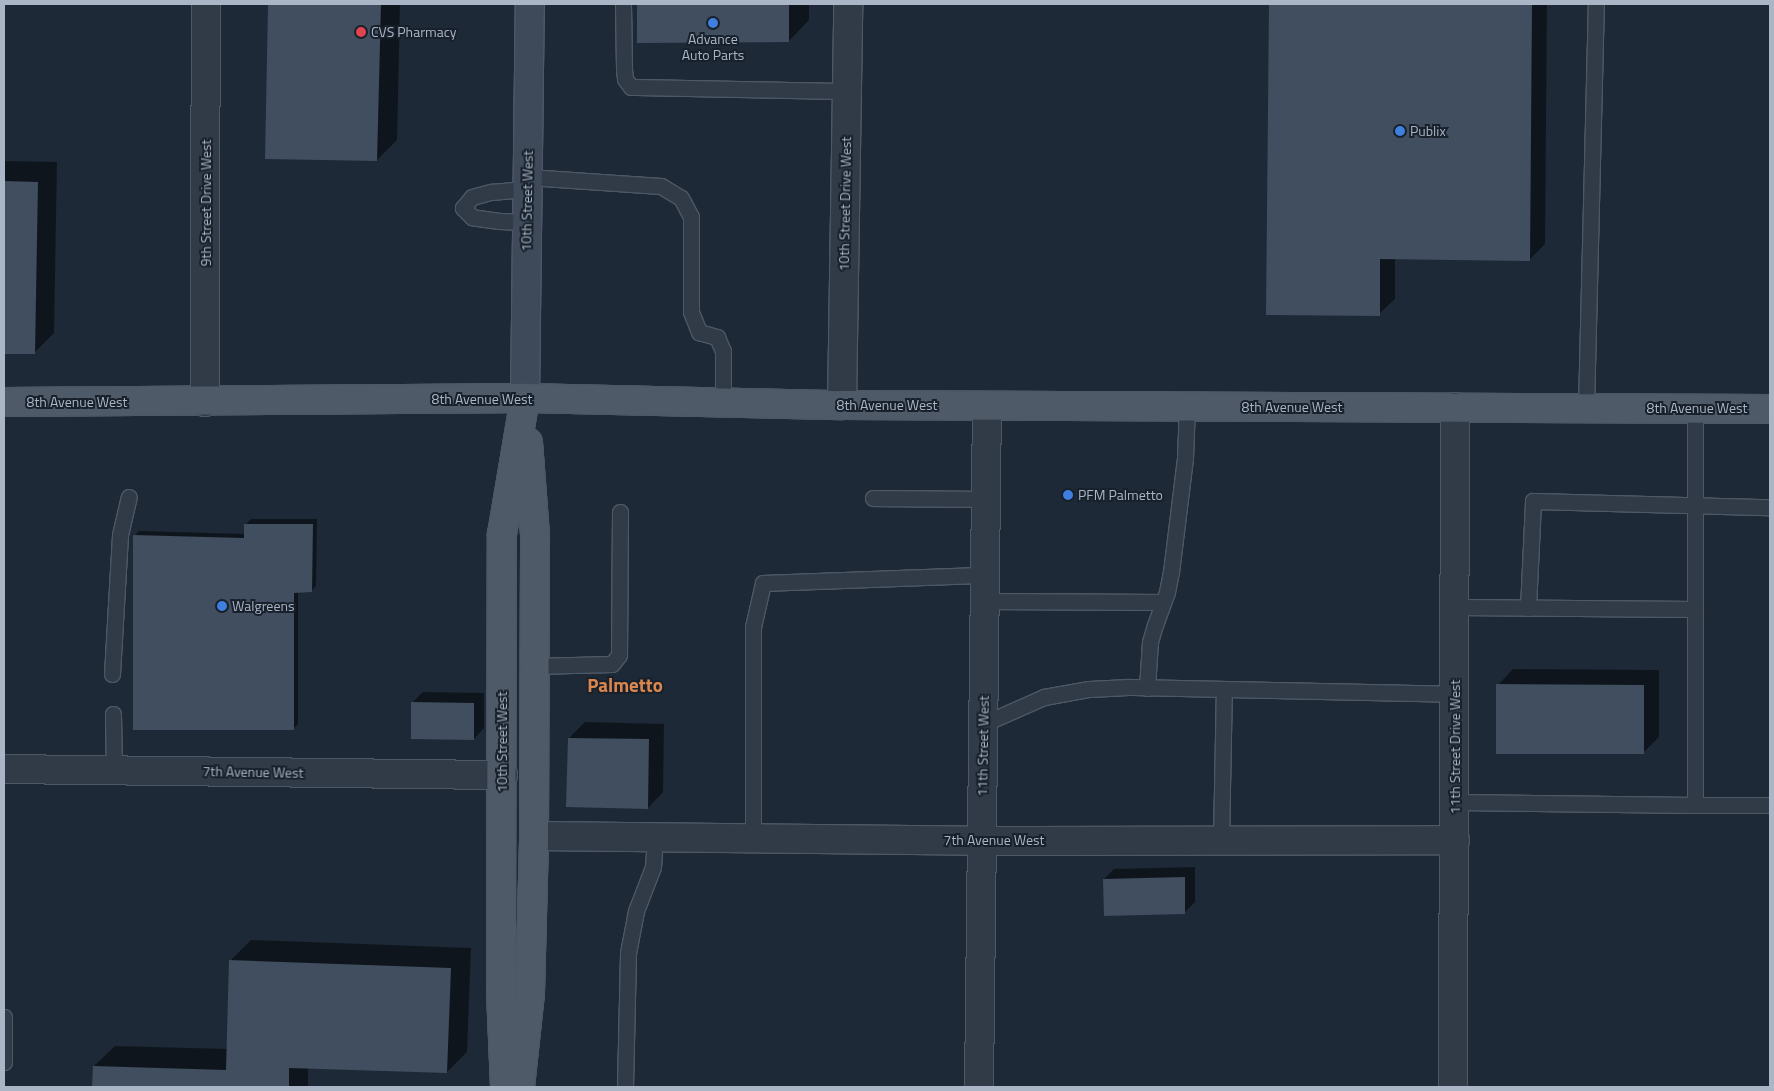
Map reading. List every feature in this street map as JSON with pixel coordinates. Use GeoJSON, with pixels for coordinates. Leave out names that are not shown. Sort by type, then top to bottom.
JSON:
{"type":"FeatureCollection","features":[{"type":"Feature","properties":{"kind":"main road","name":"8th Avenue West"},"geometry":{"type":"LineString","coordinates":[[4,402],[205,402],[525,398],[842,405],[1770,409]]}},
{"type":"Feature","properties":{"kind":"main road","name":"10th Street West"},"geometry":{"type":"LineString","coordinates":[[520,1087],[530,993],[534,836],[535,535],[525,398]]}},
{"type":"Feature","properties":{"kind":"main road","name":"10th Street West"},"geometry":{"type":"LineString","coordinates":[[505,1087],[501,992],[503,775],[502,534],[525,398]]}},
{"type":"Feature","properties":{"kind":"street","name":"9th Street Drive West"},"geometry":{"type":"LineString","coordinates":[[205,402],[206,4]]}},
{"type":"Feature","properties":{"kind":"street","name":"10th Street West"},"geometry":{"type":"LineString","coordinates":[[525,398],[530,4]]}},
{"type":"Feature","properties":{"kind":"street","name":"10th Street Drive West"},"geometry":{"type":"LineString","coordinates":[[842,405],[848,4]]}},
{"type":"Feature","properties":{"kind":"street","name":"11th Street West"},"geometry":{"type":"LineString","coordinates":[[979,1087],[987,406]]}},
{"type":"Feature","properties":{"kind":"street","name":"11th Street Drive West"},"geometry":{"type":"LineString","coordinates":[[1453,1087],[1455,407]]}},
{"type":"Feature","properties":{"kind":"street","name":"7th Avenue West"},"geometry":{"type":"LineString","coordinates":[[4,769],[503,775]]}},
{"type":"Feature","properties":{"kind":"street","name":"7th Avenue West"},"geometry":{"type":"LineString","coordinates":[[534,836],[981,841],[1455,840]]}},
{"type":"Feature","properties":{"kind":"lane"},"geometry":{"type":"LineString","coordinates":[[623,4],[624,69],[625,79],[631,87],[847,91]]}},
{"type":"Feature","properties":{"kind":"lane"},"geometry":{"type":"LineString","coordinates":[[1586,408],[1596,4]]}},
{"type":"Feature","properties":{"kind":"lane"},"geometry":{"type":"LineString","coordinates":[[527,222],[499,221],[472,217],[463,208],[472,198],[528,183],[661,186],[681,198],[691,217],[691,312],[700,332],[717,337],[723,351],[723,402]]}},
{"type":"Feature","properties":{"kind":"lane"},"geometry":{"type":"LineString","coordinates":[[1147,688],[1150,642],[1171,572],[1185,458],[1187,406]]}},
{"type":"Feature","properties":{"kind":"lane"},"geometry":{"type":"LineString","coordinates":[[1695,408],[1695,805]]}},
{"type":"Feature","properties":{"kind":"lane"},"geometry":{"type":"LineString","coordinates":[[112,674],[120,535],[129,497]]}},
{"type":"Feature","properties":{"kind":"lane"},"geometry":{"type":"LineString","coordinates":[[873,498],[986,499]]}},
{"type":"Feature","properties":{"kind":"lane"},"geometry":{"type":"LineString","coordinates":[[1528,608],[1533,501],[1770,507]]}},
{"type":"Feature","properties":{"kind":"lane"},"geometry":{"type":"LineString","coordinates":[[534,666],[612,664],[619,655],[620,512]]}},
{"type":"Feature","properties":{"kind":"lane"},"geometry":{"type":"LineString","coordinates":[[754,838],[754,627],[763,583],[985,588],[1163,602]]}},
{"type":"Feature","properties":{"kind":"lane"},"geometry":{"type":"LineString","coordinates":[[1455,607],[1695,609]]}},
{"type":"Feature","properties":{"kind":"lane"},"geometry":{"type":"LineString","coordinates":[[983,724],[1044,697],[1089,689],[1147,688],[1455,694]]}},
{"type":"Feature","properties":{"kind":"lane"},"geometry":{"type":"LineString","coordinates":[[1221,840],[1224,690]]}},
{"type":"Feature","properties":{"kind":"lane"},"geometry":{"type":"LineString","coordinates":[[113,714],[114,770]]}},
{"type":"Feature","properties":{"kind":"lane"},"geometry":{"type":"LineString","coordinates":[[1455,802],[1770,805]]}},
{"type":"Feature","properties":{"kind":"lane"},"geometry":{"type":"LineString","coordinates":[[625,1087],[628,953],[636,911],[653,867],[655,838]]}},
{"type":"Feature","properties":{"kind":"lane"},"geometry":{"type":"LineString","coordinates":[[4,1018],[4,1062]]}},
{"type":"Feature","properties":{"kind":"building","name":"CVS Pharmacy"},"geometry":{"type":"Polygon","coordinates":[[[268,4],[381,4],[377,161],[265,159],[268,4]]]}},
{"type":"Feature","properties":{"kind":"building","name":"Advance Auto Parts"},"geometry":{"type":"Polygon","coordinates":[[[637,4],[789,4],[789,42],[637,43],[637,4]]]}},
{"type":"Feature","properties":{"kind":"building","name":"Publix"},"geometry":{"type":"Polygon","coordinates":[[[1269,4],[1532,4],[1530,261],[1380,259],[1380,316],[1266,315],[1269,4]]]}},
{"type":"Feature","properties":{"kind":"building"},"geometry":{"type":"Polygon","coordinates":[[[4,181],[38,182],[35,354],[4,354],[4,181]]]}},
{"type":"Feature","properties":{"kind":"building"},"geometry":{"type":"Polygon","coordinates":[[[244,524],[313,524],[312,592],[294,593],[294,730],[133,730],[133,535],[244,538],[244,524]]]}},
{"type":"Feature","properties":{"kind":"building"},"geometry":{"type":"Polygon","coordinates":[[[1496,684],[1644,685],[1644,754],[1496,754],[1496,684]]]}},
{"type":"Feature","properties":{"kind":"building"},"geometry":{"type":"Polygon","coordinates":[[[411,702],[474,703],[474,740],[411,739],[411,702]]]}},
{"type":"Feature","properties":{"kind":"building"},"geometry":{"type":"Polygon","coordinates":[[[568,738],[649,739],[648,809],[566,807],[568,738]]]}},
{"type":"Feature","properties":{"kind":"building"},"geometry":{"type":"Polygon","coordinates":[[[1185,877],[1185,914],[1104,916],[1103,879],[1185,877]]]}},
{"type":"Feature","properties":{"kind":"building"},"geometry":{"type":"Polygon","coordinates":[[[229,960],[451,968],[447,1073],[289,1068],[289,1087],[92,1087],[93,1066],[226,1070],[229,960]]]}},
{"type":"Feature","properties":{"kind":"place","name":"Advance Auto Parts"},"geometry":{"type":"Point","coordinates":[713,23]}},
{"type":"Feature","properties":{"kind":"place","name":"CVS Pharmacy"},"geometry":{"type":"Point","coordinates":[361,32]}},
{"type":"Feature","properties":{"kind":"place","name":"Publix"},"geometry":{"type":"Point","coordinates":[1400,131]}},
{"type":"Feature","properties":{"kind":"place","name":"PFM Palmetto"},"geometry":{"type":"Point","coordinates":[1068,495]}},
{"type":"Feature","properties":{"kind":"place","name":"Walgreens"},"geometry":{"type":"Point","coordinates":[222,606]}},
{"type":"Feature","properties":{"kind":"district","name":"Palmetto"},"geometry":{"type":"Point","coordinates":[625,685]}}]}
